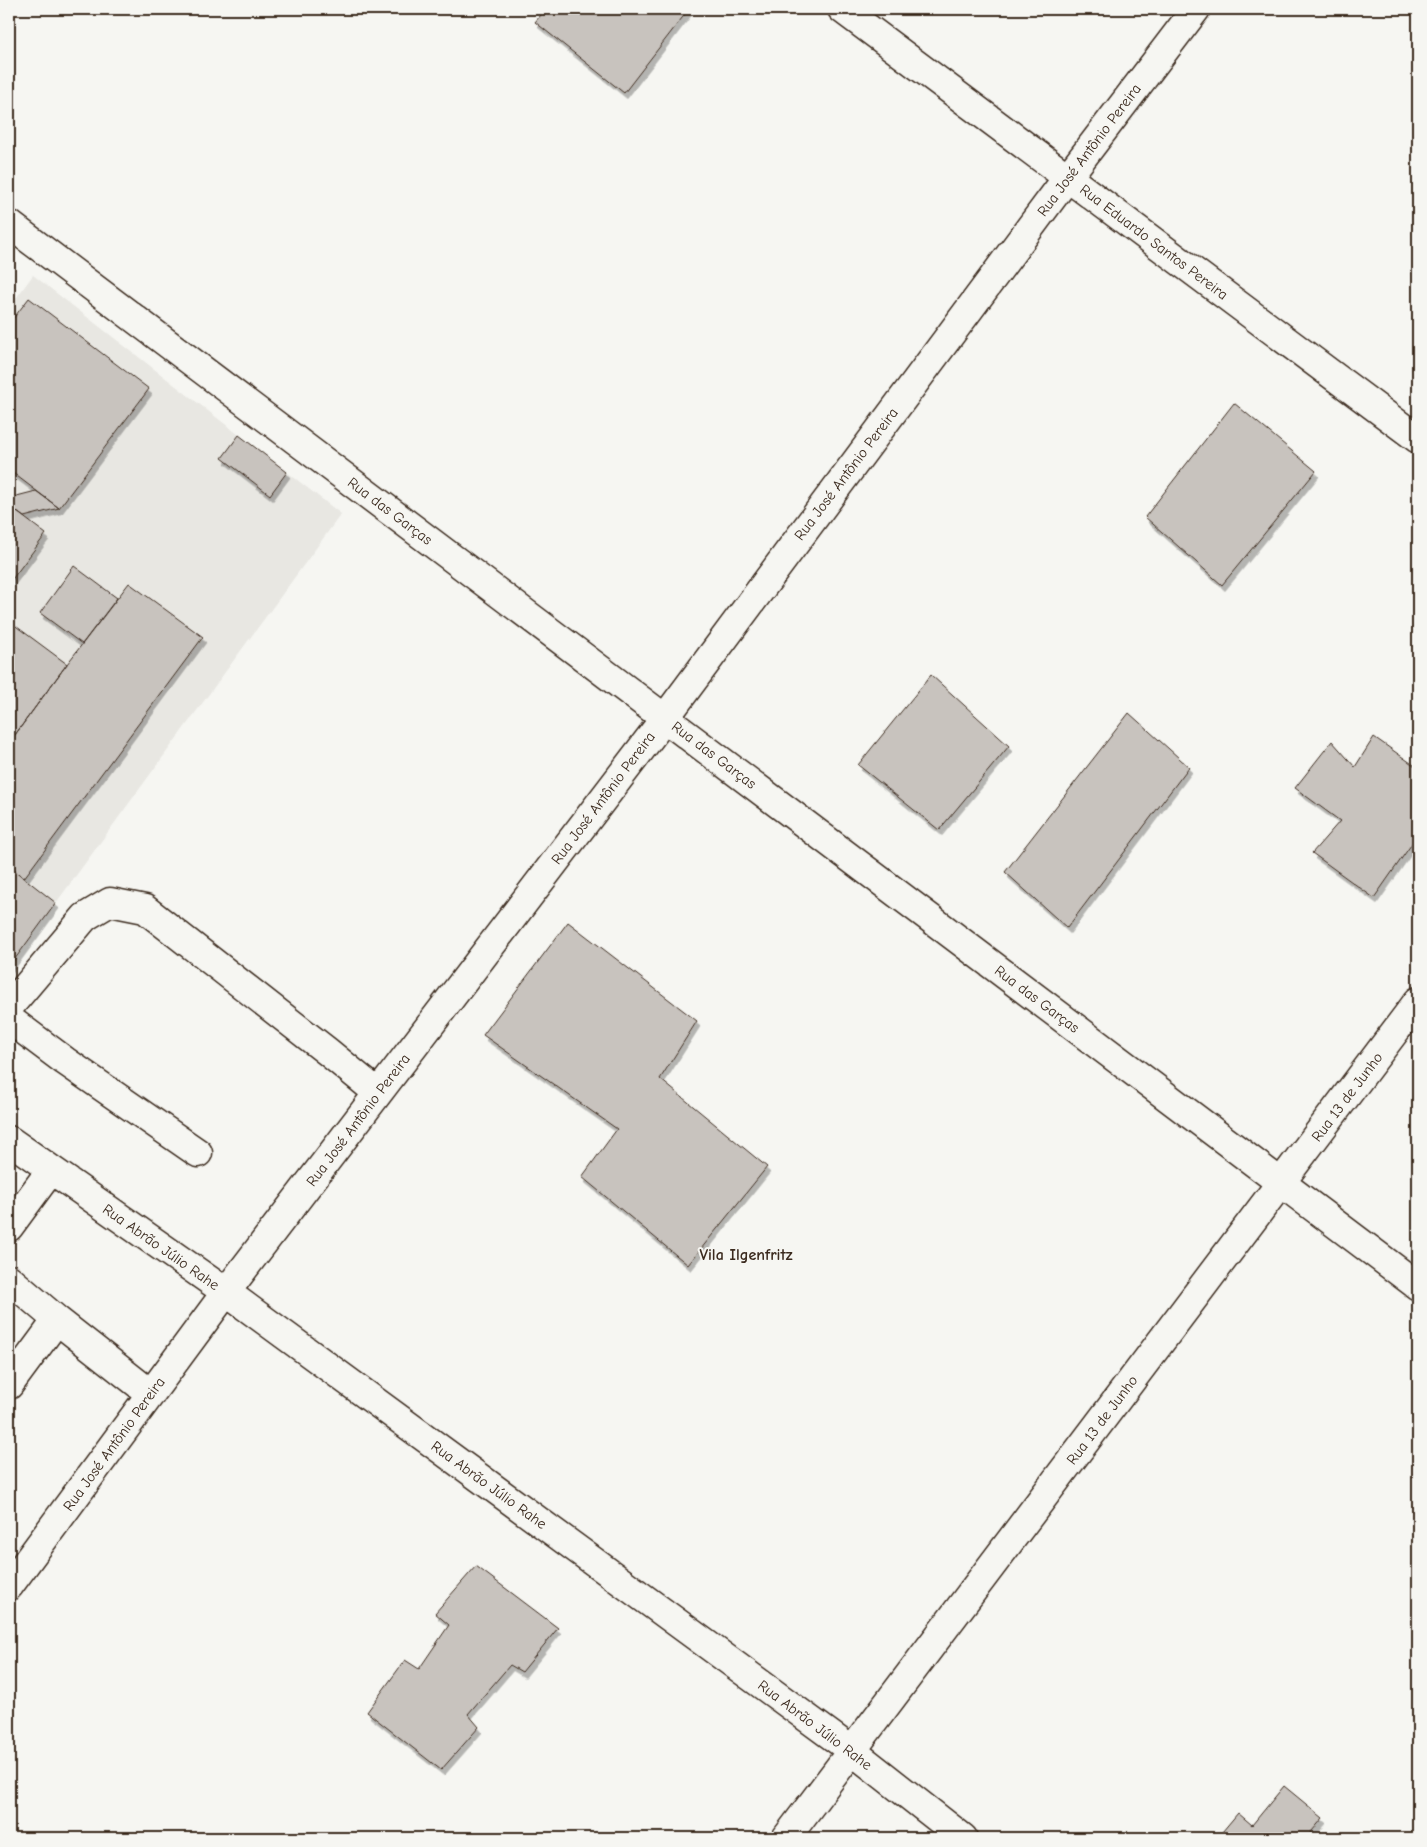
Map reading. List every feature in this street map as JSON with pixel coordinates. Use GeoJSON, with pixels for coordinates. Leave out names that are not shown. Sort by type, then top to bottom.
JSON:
{"type":"FeatureCollection","features":[{"type":"Feature","properties":{"kind":"street","name":"Rua Eduardo Santos Pereira"},"geometry":{"type":"LineString","coordinates":[[842,9],[1418,439]]}},
{"type":"Feature","properties":{"kind":"street","name":"Rua José Antônio Pereira"},"geometry":{"type":"LineString","coordinates":[[9,1586],[226,1292],[665,718],[1067,178],[1196,9]]}},
{"type":"Feature","properties":{"kind":"street","name":"Rua das Garças"},"geometry":{"type":"LineString","coordinates":[[9,224],[1418,1286]]}},
{"type":"Feature","properties":{"kind":"street"},"geometry":{"type":"LineString","coordinates":[[9,1006],[85,917],[110,902],[145,909],[378,1093]]}},
{"type":"Feature","properties":{"kind":"street","name":"Rua 13 de Junho"},"geometry":{"type":"LineString","coordinates":[[786,1838],[1282,1184],[1418,1001]]}},
{"type":"Feature","properties":{"kind":"street"},"geometry":{"type":"LineString","coordinates":[[9,1019],[65,1061],[198,1153]]}},
{"type":"Feature","properties":{"kind":"street","name":"Rua Abrão Júlio Rahe"},"geometry":{"type":"LineString","coordinates":[[9,1140],[226,1292],[851,1750],[962,1838]]}},
{"type":"Feature","properties":{"kind":"street"},"geometry":{"type":"LineString","coordinates":[[9,1227],[51,1170]]}},
{"type":"Feature","properties":{"kind":"street"},"geometry":{"type":"LineString","coordinates":[[9,1279],[150,1394]]}},
{"type":"Feature","properties":{"kind":"street"},"geometry":{"type":"LineString","coordinates":[[9,1385],[57,1320]]}},
{"type":"Feature","properties":{"kind":"shaded area"},"geometry":{"type":"Polygon","coordinates":[[[33,275],[341,514],[9,967],[9,308],[33,275]]]}},
{"type":"Feature","properties":{"kind":"building"},"geometry":{"type":"Polygon","coordinates":[[[546,9],[689,9],[624,93],[535,22],[546,9]]]}},
{"type":"Feature","properties":{"kind":"building"},"geometry":{"type":"Polygon","coordinates":[[[29,298],[149,389],[59,508],[9,470],[9,324],[29,298]]]}},
{"type":"Feature","properties":{"kind":"building"},"geometry":{"type":"Polygon","coordinates":[[[1234,403],[1316,471],[1222,585],[1145,517],[1234,403]]]}},
{"type":"Feature","properties":{"kind":"building"},"geometry":{"type":"Polygon","coordinates":[[[239,435],[287,472],[270,495],[222,458],[239,435]]]}},
{"type":"Feature","properties":{"kind":"building"},"geometry":{"type":"Polygon","coordinates":[[[36,491],[59,508],[24,517],[9,506],[9,498],[36,491]]]}},
{"type":"Feature","properties":{"kind":"building"},"geometry":{"type":"Polygon","coordinates":[[[9,506],[46,534],[10,582],[9,581],[9,506]]]}},
{"type":"Feature","properties":{"kind":"building"},"geometry":{"type":"Polygon","coordinates":[[[74,566],[117,598],[82,644],[40,613],[74,566]]]}},
{"type":"Feature","properties":{"kind":"building"},"geometry":{"type":"Polygon","coordinates":[[[129,583],[203,637],[24,878],[9,866],[9,743],[129,583]]]}},
{"type":"Feature","properties":{"kind":"building"},"geometry":{"type":"Polygon","coordinates":[[[9,621],[67,664],[9,743],[9,621]]]}},
{"type":"Feature","properties":{"kind":"building"},"geometry":{"type":"Polygon","coordinates":[[[931,675],[1009,746],[939,830],[858,765],[931,675]]]}},
{"type":"Feature","properties":{"kind":"building"},"geometry":{"type":"Polygon","coordinates":[[[1129,713],[1189,767],[1067,928],[1005,872],[1129,713]]]}},
{"type":"Feature","properties":{"kind":"building"},"geometry":{"type":"Polygon","coordinates":[[[1374,737],[1418,768],[1418,835],[1374,898],[1312,853],[1340,821],[1295,788],[1332,741],[1355,767],[1374,737]]]}},
{"type":"Feature","properties":{"kind":"building"},"geometry":{"type":"Polygon","coordinates":[[[9,866],[56,903],[9,967],[9,866]]]}},
{"type":"Feature","properties":{"kind":"building"},"geometry":{"type":"Polygon","coordinates":[[[568,922],[697,1021],[660,1079],[767,1167],[688,1265],[582,1177],[617,1129],[483,1035],[568,922]]]}},
{"type":"Feature","properties":{"kind":"building"},"geometry":{"type":"Polygon","coordinates":[[[476,1566],[558,1628],[522,1672],[510,1665],[468,1714],[479,1727],[441,1770],[367,1712],[405,1660],[419,1669],[449,1625],[435,1613],[476,1566]]]}},
{"type":"Feature","properties":{"kind":"building"},"geometry":{"type":"Polygon","coordinates":[[[1284,1786],[1323,1818],[1306,1838],[1217,1838],[1238,1813],[1252,1825],[1284,1786]]]}},
{"type":"Feature","properties":{"kind":"district","name":"Vila Ilgenfritz"},"geometry":{"type":"Point","coordinates":[746,1254]}}]}
